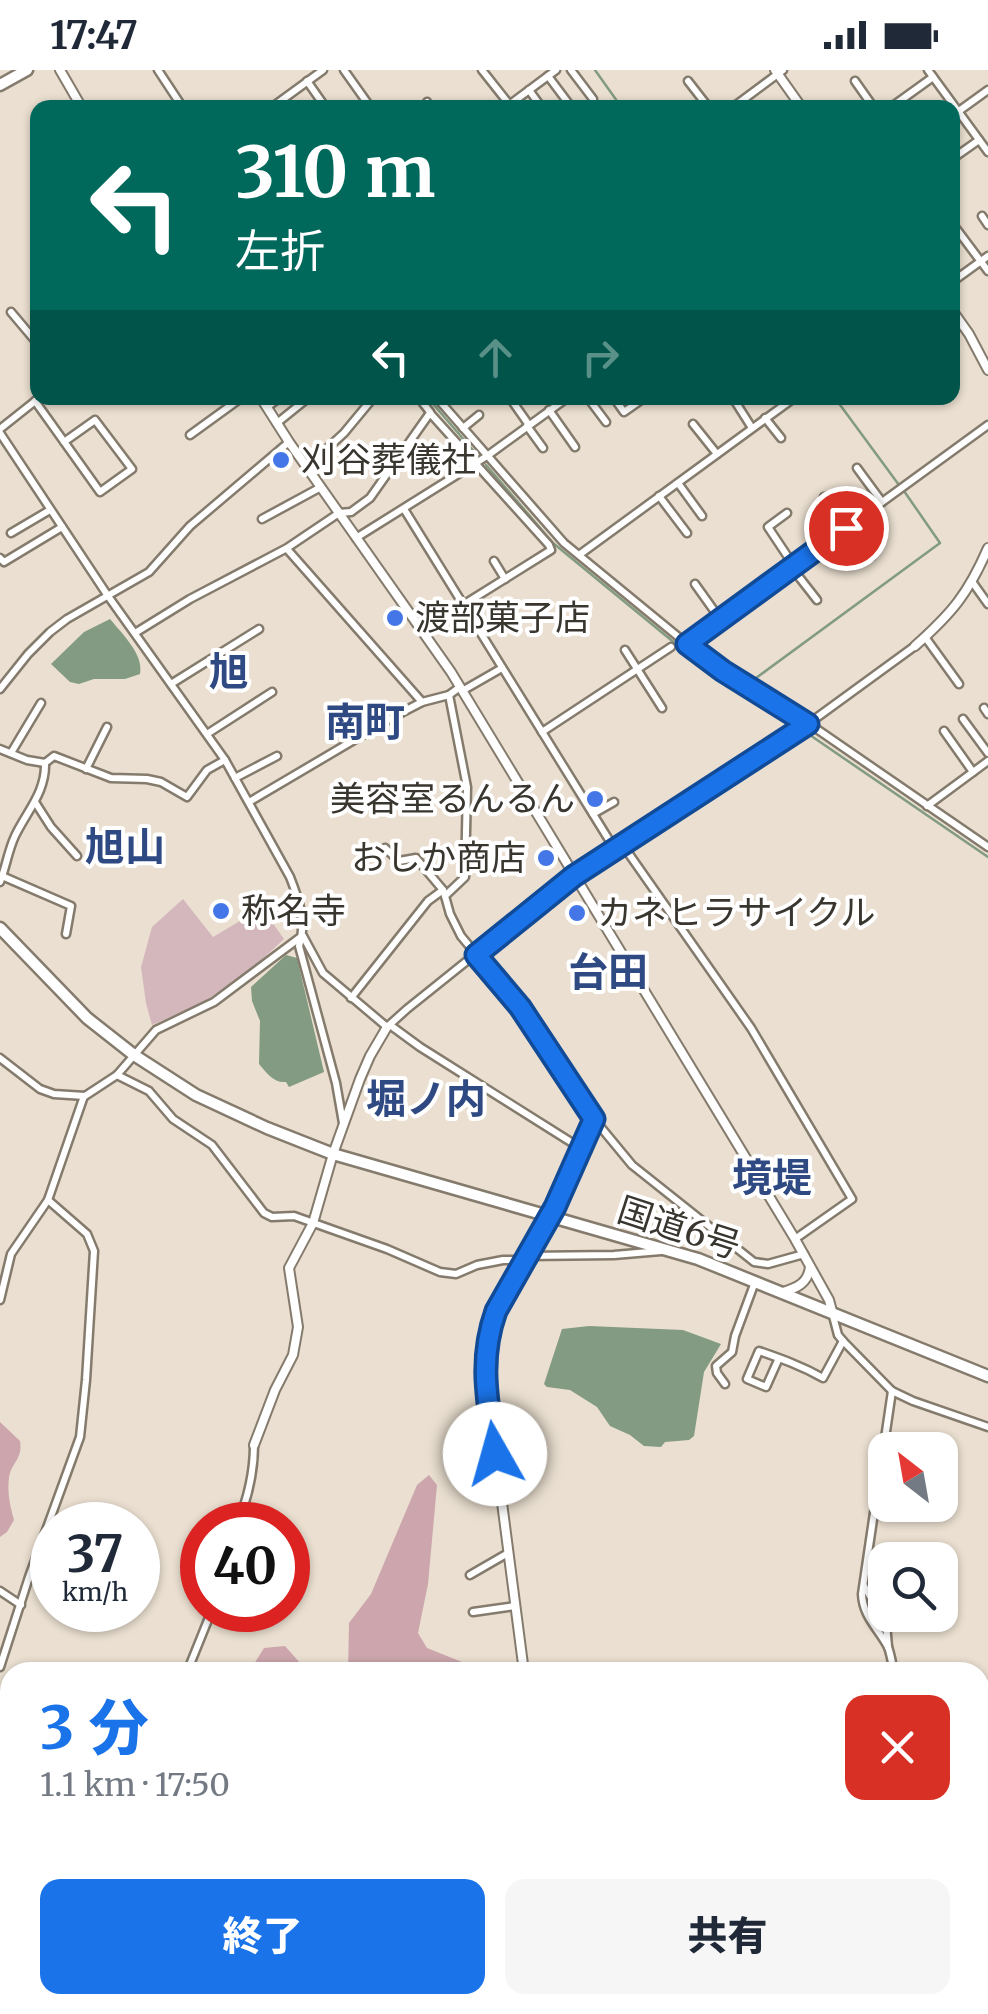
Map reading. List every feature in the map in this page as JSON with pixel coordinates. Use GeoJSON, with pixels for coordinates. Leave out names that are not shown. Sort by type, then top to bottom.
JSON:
{"type":"FeatureCollection","features":[{"type":"Feature","properties":{"kind":"main road"},"geometry":{"type":"LineString","coordinates":[[0,85],[27,70]]}},
{"type":"Feature","properties":{"kind":"main road","name":"国道6号"},"geometry":{"type":"LineString","coordinates":[[0,928],[86,1018],[134,1055],[196,1095],[268,1128],[333,1154],[698,1259],[988,1376]]}},
{"type":"Feature","properties":{"kind":"street"},"geometry":{"type":"LineString","coordinates":[[60,70],[77,100]]}},
{"type":"Feature","properties":{"kind":"street"},"geometry":{"type":"LineString","coordinates":[[158,70],[178,100]]}},
{"type":"Feature","properties":{"kind":"street"},"geometry":{"type":"LineString","coordinates":[[282,100],[323,70]]}},
{"type":"Feature","properties":{"kind":"street"},"geometry":{"type":"LineString","coordinates":[[344,70],[365,100]]}},
{"type":"Feature","properties":{"kind":"street"},"geometry":{"type":"LineString","coordinates":[[482,70],[503,100]]}},
{"type":"Feature","properties":{"kind":"street"},"geometry":{"type":"LineString","coordinates":[[515,100],[556,70]]}},
{"type":"Feature","properties":{"kind":"street"},"geometry":{"type":"LineString","coordinates":[[571,70],[593,100]]}},
{"type":"Feature","properties":{"kind":"street"},"geometry":{"type":"LineString","coordinates":[[742,100],[779,71],[797,100]]}},
{"type":"Feature","properties":{"kind":"street"},"geometry":{"type":"LineString","coordinates":[[899,100],[930,73],[946,100]]}},
{"type":"Feature","properties":{"kind":"street"},"geometry":{"type":"LineString","coordinates":[[548,76],[566,100]]}},
{"type":"Feature","properties":{"kind":"street"},"geometry":{"type":"LineString","coordinates":[[688,80],[703,100]]}},
{"type":"Feature","properties":{"kind":"street"},"geometry":{"type":"LineString","coordinates":[[307,81],[320,100]]}},
{"type":"Feature","properties":{"kind":"street"},"geometry":{"type":"LineString","coordinates":[[855,82],[868,100]]}},
{"type":"Feature","properties":{"kind":"street"},"geometry":{"type":"LineString","coordinates":[[529,90],[536,100]]}},
{"type":"Feature","properties":{"kind":"street"},"geometry":{"type":"LineString","coordinates":[[960,110],[988,90]]}},
{"type":"Feature","properties":{"kind":"street"},"geometry":{"type":"LineString","coordinates":[[960,119],[988,152]]}},
{"type":"Feature","properties":{"kind":"street"},"geometry":{"type":"LineString","coordinates":[[960,153],[979,140]]}},
{"type":"Feature","properties":{"kind":"street"},"geometry":{"type":"LineString","coordinates":[[982,216],[988,224]]}},
{"type":"Feature","properties":{"kind":"street"},"geometry":{"type":"LineString","coordinates":[[960,232],[984,259],[988,271]]}},
{"type":"Feature","properties":{"kind":"street"},"geometry":{"type":"LineString","coordinates":[[960,276],[984,259]]}},
{"type":"Feature","properties":{"kind":"street"},"geometry":{"type":"LineString","coordinates":[[11,312],[30,335]]}},
{"type":"Feature","properties":{"kind":"street"},"geometry":{"type":"LineString","coordinates":[[960,321],[988,370]]}},
{"type":"Feature","properties":{"kind":"street"},"geometry":{"type":"LineString","coordinates":[[30,405],[0,431],[108,596],[225,760],[298,898],[302,915],[299,946],[344,1127]]}},
{"type":"Feature","properties":{"kind":"street"},"geometry":{"type":"LineString","coordinates":[[41,405],[64,442],[100,492],[132,468],[94,420],[64,442]]}},
{"type":"Feature","properties":{"kind":"street"},"geometry":{"type":"LineString","coordinates":[[190,435],[231,405]]}},
{"type":"Feature","properties":{"kind":"street"},"geometry":{"type":"LineString","coordinates":[[270,405],[267,407],[289,442],[461,689],[804,1254],[829,1300],[843,1342],[892,1391],[988,1427]]}},
{"type":"Feature","properties":{"kind":"street"},"geometry":{"type":"LineString","coordinates":[[277,422],[299,405]]}},
{"type":"Feature","properties":{"kind":"street"},"geometry":{"type":"LineString","coordinates":[[307,467],[367,405]]}},
{"type":"Feature","properties":{"kind":"street"},"geometry":{"type":"LineString","coordinates":[[424,405],[551,550],[463,605]]}},
{"type":"Feature","properties":{"kind":"street"},"geometry":{"type":"LineString","coordinates":[[443,405],[548,526],[687,644],[988,847]]}},
{"type":"Feature","properties":{"kind":"street"},"geometry":{"type":"LineString","coordinates":[[514,405],[544,448]]}},
{"type":"Feature","properties":{"kind":"street"},"geometry":{"type":"LineString","coordinates":[[356,538],[477,462],[556,405]]}},
{"type":"Feature","properties":{"kind":"street"},"geometry":{"type":"LineString","coordinates":[[593,405],[606,422]]}},
{"type":"Feature","properties":{"kind":"street"},"geometry":{"type":"LineString","coordinates":[[737,405],[752,428]]}},
{"type":"Feature","properties":{"kind":"street"},"geometry":{"type":"LineString","coordinates":[[579,555],[784,405]]}},
{"type":"Feature","properties":{"kind":"street"},"geometry":{"type":"LineString","coordinates":[[549,410],[575,447]]}},
{"type":"Feature","properties":{"kind":"street"},"geometry":{"type":"LineString","coordinates":[[135,632],[370,498],[430,413]]}},
{"type":"Feature","properties":{"kind":"street"},"geometry":{"type":"LineString","coordinates":[[463,428],[479,415]]}},
{"type":"Feature","properties":{"kind":"street"},"geometry":{"type":"LineString","coordinates":[[765,418],[781,438]]}},
{"type":"Feature","properties":{"kind":"street"},"geometry":{"type":"LineString","coordinates":[[694,424],[717,454]]}},
{"type":"Feature","properties":{"kind":"street"},"geometry":{"type":"LineString","coordinates":[[687,644],[988,425]]}},
{"type":"Feature","properties":{"kind":"street"},"geometry":{"type":"LineString","coordinates":[[0,689],[50,632],[149,572],[190,526],[289,442]]}},
{"type":"Feature","properties":{"kind":"street"},"geometry":{"type":"LineString","coordinates":[[857,468],[882,502]]}},
{"type":"Feature","properties":{"kind":"street"},"geometry":{"type":"LineString","coordinates":[[678,483],[702,516]]}},
{"type":"Feature","properties":{"kind":"street"},"geometry":{"type":"LineString","coordinates":[[262,519],[320,487]]}},
{"type":"Feature","properties":{"kind":"street"},"geometry":{"type":"LineString","coordinates":[[659,496],[686,533]]}},
{"type":"Feature","properties":{"kind":"street"},"geometry":{"type":"LineString","coordinates":[[824,497],[872,556]]}},
{"type":"Feature","properties":{"kind":"street"},"geometry":{"type":"LineString","coordinates":[[404,509],[593,814],[751,1028],[852,1199],[795,1239]]}},
{"type":"Feature","properties":{"kind":"street"},"geometry":{"type":"LineString","coordinates":[[11,533],[50,510]]}},
{"type":"Feature","properties":{"kind":"street"},"geometry":{"type":"LineString","coordinates":[[787,514],[768,528],[817,600]]}},
{"type":"Feature","properties":{"kind":"street"},"geometry":{"type":"LineString","coordinates":[[0,558],[4,562],[62,527]]}},
{"type":"Feature","properties":{"kind":"street"},"geometry":{"type":"LineString","coordinates":[[829,541],[840,555]]}},
{"type":"Feature","properties":{"kind":"street"},"geometry":{"type":"LineString","coordinates":[[287,548],[422,702]]}},
{"type":"Feature","properties":{"kind":"street"},"geometry":{"type":"LineString","coordinates":[[246,1502],[254,1445],[293,1355],[298,1326],[288,1268],[312,1223],[370,1056],[389,1026],[574,876],[808,724],[914,646],[940,624],[972,583],[988,548]]}},
{"type":"Feature","properties":{"kind":"street"},"geometry":{"type":"LineString","coordinates":[[494,561],[506,579]]}},
{"type":"Feature","properties":{"kind":"street"},"geometry":{"type":"LineString","coordinates":[[972,583],[988,604]]}},
{"type":"Feature","properties":{"kind":"street"},"geometry":{"type":"LineString","coordinates":[[695,584],[721,620]]}},
{"type":"Feature","properties":{"kind":"street"},"geometry":{"type":"LineString","coordinates":[[171,684],[259,629]]}},
{"type":"Feature","properties":{"kind":"street"},"geometry":{"type":"LineString","coordinates":[[925,636],[959,684]]}},
{"type":"Feature","properties":{"kind":"street"},"geometry":{"type":"LineString","coordinates":[[542,732],[671,647]]}},
{"type":"Feature","properties":{"kind":"street"},"geometry":{"type":"LineString","coordinates":[[625,650],[662,708]]}},
{"type":"Feature","properties":{"kind":"street"},"geometry":{"type":"LineString","coordinates":[[249,802],[422,702],[461,689],[502,668]]}},
{"type":"Feature","properties":{"kind":"street"},"geometry":{"type":"LineString","coordinates":[[206,734],[272,692]]}},
{"type":"Feature","properties":{"kind":"street"},"geometry":{"type":"LineString","coordinates":[[351,998],[428,901],[465,877],[467,787],[448,694]]}},
{"type":"Feature","properties":{"kind":"street"},"geometry":{"type":"LineString","coordinates":[[11,754],[41,703]]}},
{"type":"Feature","properties":{"kind":"street"},"geometry":{"type":"LineString","coordinates":[[963,719],[988,753]]}},
{"type":"Feature","properties":{"kind":"street"},"geometry":{"type":"LineString","coordinates":[[86,769],[107,726]]}},
{"type":"Feature","properties":{"kind":"street"},"geometry":{"type":"LineString","coordinates":[[944,731],[973,772]]}},
{"type":"Feature","properties":{"kind":"street"},"geometry":{"type":"LineString","coordinates":[[0,749],[45,763]]}},
{"type":"Feature","properties":{"kind":"street"},"geometry":{"type":"LineString","coordinates":[[45,763],[54,756],[111,778],[160,782],[187,796],[207,770],[225,760]]}},
{"type":"Feature","properties":{"kind":"street"},"geometry":{"type":"LineString","coordinates":[[235,778],[277,756]]}},
{"type":"Feature","properties":{"kind":"street"},"geometry":{"type":"LineString","coordinates":[[927,806],[988,761]]}},
{"type":"Feature","properties":{"kind":"street"},"geometry":{"type":"LineString","coordinates":[[45,763],[46,776],[14,839],[1,879],[70,906],[66,934]]}},
{"type":"Feature","properties":{"kind":"street"},"geometry":{"type":"LineString","coordinates":[[36,802],[77,856]]}},
{"type":"Feature","properties":{"kind":"street"},"geometry":{"type":"LineString","coordinates":[[593,814],[614,802]]}},
{"type":"Feature","properties":{"kind":"street"},"geometry":{"type":"LineString","coordinates":[[385,848],[399,861],[416,858],[444,893],[461,936],[520,1007],[594,1119],[632,1166],[754,1262],[768,1264],[804,1254]]}},
{"type":"Feature","properties":{"kind":"street"},"geometry":{"type":"LineString","coordinates":[[302,935],[323,973],[351,998],[420,1048],[582,1149]]}},
{"type":"Feature","properties":{"kind":"street"},"geometry":{"type":"LineString","coordinates":[[0,1058],[40,1089],[84,1096],[117,1075],[156,1030],[214,1002],[302,935]]}},
{"type":"Feature","properties":{"kind":"street"},"geometry":{"type":"LineString","coordinates":[[117,1075],[149,1091],[173,1119],[212,1145],[264,1213],[272,1217],[294,1216],[440,1272],[456,1274],[503,1260],[667,1250]]}},
{"type":"Feature","properties":{"kind":"street"},"geometry":{"type":"LineString","coordinates":[[0,1300],[11,1254],[48,1200],[84,1096]]}},
{"type":"Feature","properties":{"kind":"street"},"geometry":{"type":"LineString","coordinates":[[523,1662],[484,1364],[486,1346],[496,1311],[550,1217],[594,1119]]}},
{"type":"Feature","properties":{"kind":"street"},"geometry":{"type":"LineString","coordinates":[[2,1662],[80,1437],[86,1380],[94,1251],[87,1234],[48,1200]]}},
{"type":"Feature","properties":{"kind":"street"},"geometry":{"type":"LineString","coordinates":[[783,1292],[806,1280],[810,1265]]}},
{"type":"Feature","properties":{"kind":"street"},"geometry":{"type":"LineString","coordinates":[[725,1384],[716,1366],[732,1352],[755,1281]]}},
{"type":"Feature","properties":{"kind":"street"},"geometry":{"type":"LineString","coordinates":[[779,1358],[766,1387],[747,1379],[759,1351],[797,1364],[823,1378],[843,1342]]}},
{"type":"Feature","properties":{"kind":"street"},"geometry":{"type":"LineString","coordinates":[[888,1648],[862,1604],[892,1391]]}},
{"type":"Feature","properties":{"kind":"street"},"geometry":{"type":"LineString","coordinates":[[470,1575],[508,1554]]}},
{"type":"Feature","properties":{"kind":"street"},"geometry":{"type":"LineString","coordinates":[[863,1584],[886,1623],[892,1662]]}},
{"type":"Feature","properties":{"kind":"street"},"geometry":{"type":"LineString","coordinates":[[0,1591],[21,1606]]}},
{"type":"Feature","properties":{"kind":"street"},"geometry":{"type":"LineString","coordinates":[[473,1612],[515,1606]]}},
{"type":"Feature","properties":{"kind":"street"},"geometry":{"type":"LineString","coordinates":[[191,1662],[203,1632]]}},
{"type":"Feature","properties":{"kind":"shaded area"},"geometry":{"type":"Polygon","coordinates":[[[110,619],[139,659],[140,674],[125,679],[70,682],[51,664],[84,632],[110,619]]]}},
{"type":"Feature","properties":{"kind":"shaded area"},"geometry":{"type":"Polygon","coordinates":[[[183,899],[213,937],[262,908],[284,939],[253,968],[202,1003],[152,1025],[141,967],[152,927],[183,899]]]}},
{"type":"Feature","properties":{"kind":"shaded area"},"geometry":{"type":"Polygon","coordinates":[[[286,955],[297,958],[324,1072],[289,1087],[271,1077],[259,1064],[260,1021],[251,987],[286,955]]]}},
{"type":"Feature","properties":{"kind":"shaded area"},"geometry":{"type":"Polygon","coordinates":[[[589,1326],[683,1330],[721,1344],[704,1372],[694,1436],[665,1442],[661,1447],[644,1446],[610,1426],[597,1407],[570,1390],[544,1384],[562,1329],[589,1326]]]}},
{"type":"Feature","properties":{"kind":"shaded area"},"geometry":{"type":"Polygon","coordinates":[[[0,1422],[20,1441],[20,1447],[8,1483],[14,1520],[0,1537],[0,1422]]]}},
{"type":"Feature","properties":{"kind":"shaded area"},"geometry":{"type":"Polygon","coordinates":[[[429,1475],[437,1485],[428,1584],[418,1633],[427,1648],[462,1662],[348,1662],[349,1623],[371,1594],[417,1485],[429,1475]]]}},
{"type":"Feature","properties":{"kind":"shaded area"},"geometry":{"type":"Polygon","coordinates":[[[285,1646],[299,1662],[255,1662],[264,1648],[285,1646]]]}},
{"type":"Feature","properties":{"kind":"waterway"},"geometry":{"type":"LineString","coordinates":[[348,70],[369,100]]}},
{"type":"Feature","properties":{"kind":"waterway"},"geometry":{"type":"LineString","coordinates":[[595,70],[616,100]]}},
{"type":"Feature","properties":{"kind":"waterway"},"geometry":{"type":"LineString","coordinates":[[434,405],[477,455]]}},
{"type":"Feature","properties":{"kind":"waterway"},"geometry":{"type":"LineString","coordinates":[[840,405],[899,485]]}},
{"type":"Feature","properties":{"kind":"waterway"},"geometry":{"type":"LineString","coordinates":[[486,465],[553,543],[721,681],[797,727]]}},
{"type":"Feature","properties":{"kind":"waterway"},"geometry":{"type":"LineString","coordinates":[[756,678],[940,543],[904,491]]}},
{"type":"Feature","properties":{"kind":"waterway"},"geometry":{"type":"LineString","coordinates":[[743,689],[754,699]]}},
{"type":"Feature","properties":{"kind":"waterway"},"geometry":{"type":"LineString","coordinates":[[804,731],[988,857]]}},
{"type":"Feature","properties":{"kind":"place","name":"刈谷葬儀社"},"geometry":{"type":"Point","coordinates":[281,460]}},
{"type":"Feature","properties":{"kind":"place","name":"渡部菓子店"},"geometry":{"type":"Point","coordinates":[395,618]}},
{"type":"Feature","properties":{"kind":"place","name":"美容室るんるん"},"geometry":{"type":"Point","coordinates":[595,799]}},
{"type":"Feature","properties":{"kind":"place","name":"おしか商店"},"geometry":{"type":"Point","coordinates":[546,858]}},
{"type":"Feature","properties":{"kind":"place","name":"称名寺"},"geometry":{"type":"Point","coordinates":[221,911]}},
{"type":"Feature","properties":{"kind":"place","name":"カネヒラサイクル"},"geometry":{"type":"Point","coordinates":[577,913]}},
{"type":"Feature","properties":{"kind":"district","name":"旭"},"geometry":{"type":"Point","coordinates":[229,672]}},
{"type":"Feature","properties":{"kind":"district","name":"南町"},"geometry":{"type":"Point","coordinates":[365,722]}},
{"type":"Feature","properties":{"kind":"district","name":"旭山"},"geometry":{"type":"Point","coordinates":[125,847]}},
{"type":"Feature","properties":{"kind":"district","name":"台田"},"geometry":{"type":"Point","coordinates":[608,972]}},
{"type":"Feature","properties":{"kind":"district","name":"堀ノ内"},"geometry":{"type":"Point","coordinates":[426,1099]}},
{"type":"Feature","properties":{"kind":"district","name":"境堤"},"geometry":{"type":"Point","coordinates":[772,1178]}},
{"type":"Feature","properties":{"kind":"route"},"geometry":{"type":"LineString","coordinates":[[495,1454],[484,1364],[490,1328],[555,1207],[594,1119],[520,1007],[476,955],[574,876],[808,724],[687,644],[846,528]]}}]}
